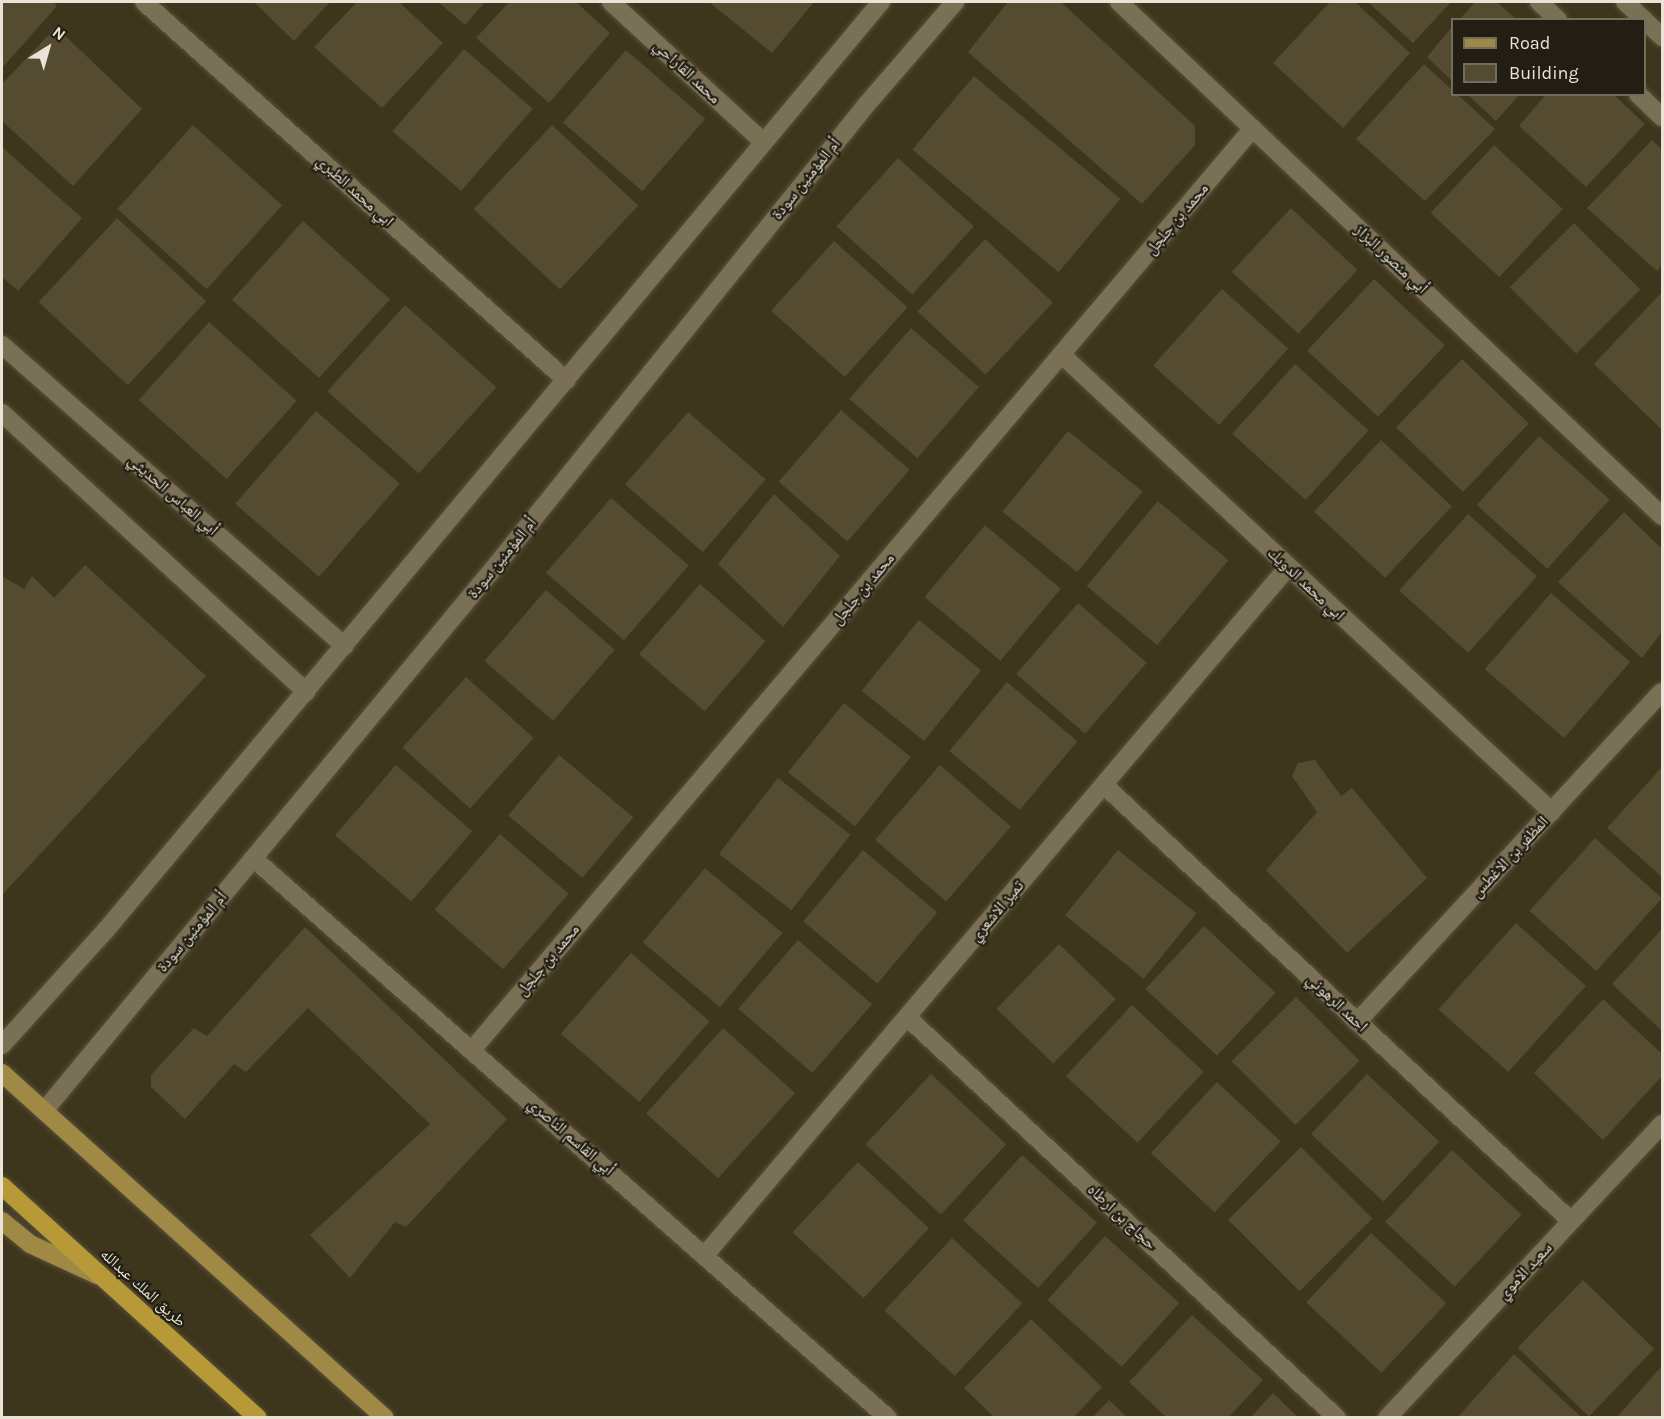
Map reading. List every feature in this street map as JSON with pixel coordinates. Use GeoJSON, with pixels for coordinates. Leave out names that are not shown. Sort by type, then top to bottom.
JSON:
{"type":"FeatureCollection","features":[{"type":"Feature","properties":{"kind":"highway","name":"طريق الملك عبدالله"},"geometry":{"type":"LineString","coordinates":[[2,1186],[258,1418]]}},
{"type":"Feature","properties":{"kind":"main road"},"geometry":{"type":"LineString","coordinates":[[2,1073],[385,1418]]}},
{"type":"Feature","properties":{"kind":"main road"},"geometry":{"type":"LineString","coordinates":[[2,1221],[30,1244],[102,1277]]}},
{"type":"Feature","properties":{"kind":"street","name":"ابي محمد الطبري"},"geometry":{"type":"LineString","coordinates":[[144,2],[566,380]]}},
{"type":"Feature","properties":{"kind":"street","name":"محمد القاراحي"},"geometry":{"type":"LineString","coordinates":[[611,2],[764,142]]}},
{"type":"Feature","properties":{"kind":"street"},"geometry":{"type":"LineString","coordinates":[[2,1045],[106,930],[881,2]]}},
{"type":"Feature","properties":{"kind":"street","name":"أم المؤمنين سودة"},"geometry":{"type":"LineString","coordinates":[[44,1111],[498,563],[867,104],[955,2]]}},
{"type":"Feature","properties":{"kind":"street","name":"أبي منصور البزاز"},"geometry":{"type":"LineString","coordinates":[[1119,2],[1662,516]]}},
{"type":"Feature","properties":{"kind":"street"},"geometry":{"type":"LineString","coordinates":[[1539,2],[1556,18]]}},
{"type":"Feature","properties":{"kind":"street"},"geometry":{"type":"LineString","coordinates":[[1625,2],[1642,18]]}},
{"type":"Feature","properties":{"kind":"street"},"geometry":{"type":"LineString","coordinates":[[1646,22],[1662,37]]}},
{"type":"Feature","properties":{"kind":"street"},"geometry":{"type":"LineString","coordinates":[[1640,96],[1662,117]]}},
{"type":"Feature","properties":{"kind":"street","name":"محمد بن جلجل"},"geometry":{"type":"LineString","coordinates":[[472,1050],[1253,128]]}},
{"type":"Feature","properties":{"kind":"street","name":"أبي العباس الحديثي"},"geometry":{"type":"LineString","coordinates":[[2,345],[345,646]]}},
{"type":"Feature","properties":{"kind":"street","name":"ابي محمد الدويك"},"geometry":{"type":"LineString","coordinates":[[1062,354],[1552,812]]}},
{"type":"Feature","properties":{"kind":"street"},"geometry":{"type":"LineString","coordinates":[[2,413],[306,692]]}},
{"type":"Feature","properties":{"kind":"street","name":"تميز الاشعري"},"geometry":{"type":"LineString","coordinates":[[705,1255],[1288,567]]}},
{"type":"Feature","properties":{"kind":"street","name":"المظفر بن الاغطس"},"geometry":{"type":"LineString","coordinates":[[1357,1022],[1662,692]]}},
{"type":"Feature","properties":{"kind":"street","name":"احمد الرهوني"},"geometry":{"type":"LineString","coordinates":[[1104,785],[1571,1221]]}},
{"type":"Feature","properties":{"kind":"street","name":"أبي القاسم الناصري"},"geometry":{"type":"LineString","coordinates":[[253,858],[888,1418]]}},
{"type":"Feature","properties":{"kind":"street","name":"حجاج بن ارطاه"},"geometry":{"type":"LineString","coordinates":[[907,1017],[1337,1418]]}},
{"type":"Feature","properties":{"kind":"street","name":"سعيد الاموي"},"geometry":{"type":"LineString","coordinates":[[1387,1418],[1662,1124]]}},
{"type":"Feature","properties":{"kind":"building"},"geometry":{"type":"Polygon","coordinates":[[[2,2],[53,2],[57,6],[2,68],[2,2]]]}},
{"type":"Feature","properties":{"kind":"building"},"geometry":{"type":"Polygon","coordinates":[[[254,2],[330,2],[294,41],[254,2]]]}},
{"type":"Feature","properties":{"kind":"building"},"geometry":{"type":"Polygon","coordinates":[[[357,2],[399,2],[443,43],[382,108],[314,47],[357,2]]]}},
{"type":"Feature","properties":{"kind":"building"},"geometry":{"type":"Polygon","coordinates":[[[438,2],[485,2],[465,25],[438,2]]]}},
{"type":"Feature","properties":{"kind":"building"},"geometry":{"type":"Polygon","coordinates":[[[509,2],[576,2],[610,33],[549,103],[476,38],[509,2]]]}},
{"type":"Feature","properties":{"kind":"building"},"geometry":{"type":"Polygon","coordinates":[[[709,2],[814,2],[772,53],[709,2]]]}},
{"type":"Feature","properties":{"kind":"building"},"geometry":{"type":"Polygon","coordinates":[[[1008,2],[1061,2],[1195,126],[1195,145],[1142,204],[968,52],[1008,2]]]}},
{"type":"Feature","properties":{"kind":"building"},"geometry":{"type":"Polygon","coordinates":[[[1330,2],[1355,2],[1410,53],[1343,128],[1273,63],[1330,2]]]}},
{"type":"Feature","properties":{"kind":"building"},"geometry":{"type":"Polygon","coordinates":[[[1368,2],[1451,2],[1413,43],[1368,2]]]}},
{"type":"Feature","properties":{"kind":"building"},"geometry":{"type":"Polygon","coordinates":[[[1475,2],[1497,2],[1515,18],[1461,18],[1475,2]]]}},
{"type":"Feature","properties":{"kind":"building"},"geometry":{"type":"Polygon","coordinates":[[[56,27],[142,109],[73,186],[2,121],[2,84],[56,27]]]}},
{"type":"Feature","properties":{"kind":"building"},"geometry":{"type":"Polygon","coordinates":[[[1451,28],[1451,80],[1427,57],[1451,28]]]}},
{"type":"Feature","properties":{"kind":"building"},"geometry":{"type":"Polygon","coordinates":[[[464,49],[533,109],[461,191],[392,131],[464,49]]]}},
{"type":"Feature","properties":{"kind":"building"},"geometry":{"type":"Polygon","coordinates":[[[626,50],[705,119],[642,191],[563,122],[626,50]]]}},
{"type":"Feature","properties":{"kind":"building"},"geometry":{"type":"Polygon","coordinates":[[[1424,64],[1451,89],[1451,96],[1459,96],[1495,129],[1425,201],[1356,139],[1424,64]]]}},
{"type":"Feature","properties":{"kind":"building"},"geometry":{"type":"Polygon","coordinates":[[[974,76],[1120,199],[1059,272],[912,150],[974,76]]]}},
{"type":"Feature","properties":{"kind":"building"},"geometry":{"type":"Polygon","coordinates":[[[1469,96],[1518,96],[1496,121],[1469,96]]]}},
{"type":"Feature","properties":{"kind":"building"},"geometry":{"type":"Polygon","coordinates":[[[1544,96],[1615,96],[1645,124],[1586,187],[1519,126],[1544,96]]]}},
{"type":"Feature","properties":{"kind":"building"},"geometry":{"type":"Polygon","coordinates":[[[193,125],[282,205],[207,289],[117,209],[193,125]]]}},
{"type":"Feature","properties":{"kind":"building"},"geometry":{"type":"Polygon","coordinates":[[[552,125],[638,205],[560,290],[474,209],[552,125]]]}},
{"type":"Feature","properties":{"kind":"building"},"geometry":{"type":"Polygon","coordinates":[[[1652,140],[1662,150],[1662,265],[1657,271],[1587,208],[1652,140]]]}},
{"type":"Feature","properties":{"kind":"building"},"geometry":{"type":"Polygon","coordinates":[[[1494,145],[1563,209],[1499,277],[1431,213],[1494,145]]]}},
{"type":"Feature","properties":{"kind":"building"},"geometry":{"type":"Polygon","coordinates":[[[2,147],[82,218],[18,291],[2,277],[2,147]]]}},
{"type":"Feature","properties":{"kind":"building"},"geometry":{"type":"Polygon","coordinates":[[[898,158],[974,226],[912,295],[836,226],[898,158]]]}},
{"type":"Feature","properties":{"kind":"building"},"geometry":{"type":"Polygon","coordinates":[[[1291,208],[1358,270],[1298,334],[1232,272],[1291,208]]]}},
{"type":"Feature","properties":{"kind":"building"},"geometry":{"type":"Polygon","coordinates":[[[117,218],[206,301],[128,385],[39,302],[117,218]]]}},
{"type":"Feature","properties":{"kind":"building"},"geometry":{"type":"Polygon","coordinates":[[[303,221],[390,299],[319,378],[232,300],[303,221]]]}},
{"type":"Feature","properties":{"kind":"building"},"geometry":{"type":"Polygon","coordinates":[[[1574,223],[1640,289],[1576,354],[1510,287],[1574,223]]]}},
{"type":"Feature","properties":{"kind":"building"},"geometry":{"type":"Polygon","coordinates":[[[985,239],[1053,302],[985,375],[917,311],[985,239]]]}},
{"type":"Feature","properties":{"kind":"building"},"geometry":{"type":"Polygon","coordinates":[[[834,241],[908,307],[845,377],[771,311],[834,241]]]}},
{"type":"Feature","properties":{"kind":"building"},"geometry":{"type":"Polygon","coordinates":[[[1374,279],[1445,345],[1378,417],[1307,351],[1374,279]]]}},
{"type":"Feature","properties":{"kind":"building"},"geometry":{"type":"Polygon","coordinates":[[[1222,289],[1288,349],[1219,425],[1153,366],[1222,289]]]}},
{"type":"Feature","properties":{"kind":"building"},"geometry":{"type":"Polygon","coordinates":[[[1662,294],[1662,430],[1594,364],[1662,294]]]}},
{"type":"Feature","properties":{"kind":"building"},"geometry":{"type":"Polygon","coordinates":[[[405,305],[496,387],[419,474],[327,391],[405,305]]]}},
{"type":"Feature","properties":{"kind":"building"},"geometry":{"type":"Polygon","coordinates":[[[209,322],[297,401],[226,479],[139,400],[209,322]]]}},
{"type":"Feature","properties":{"kind":"building"},"geometry":{"type":"Polygon","coordinates":[[[911,328],[979,387],[917,458],[849,399],[911,328]]]}},
{"type":"Feature","properties":{"kind":"building"},"geometry":{"type":"Polygon","coordinates":[[[1462,359],[1529,424],[1463,492],[1396,427],[1462,359]]]}},
{"type":"Feature","properties":{"kind":"building"},"geometry":{"type":"Polygon","coordinates":[[[1295,364],[1369,430],[1306,500],[1232,434],[1295,364]]]}},
{"type":"Feature","properties":{"kind":"building"},"geometry":{"type":"Polygon","coordinates":[[[841,410],[910,470],[847,541],[779,482],[841,410]]]}},
{"type":"Feature","properties":{"kind":"building"},"geometry":{"type":"Polygon","coordinates":[[[316,411],[400,484],[319,577],[235,504],[316,411]]]}},
{"type":"Feature","properties":{"kind":"building"},"geometry":{"type":"Polygon","coordinates":[[[688,412],[766,480],[703,552],[625,484],[688,412]]]}},
{"type":"Feature","properties":{"kind":"building"},"geometry":{"type":"Polygon","coordinates":[[[1068,431],[1143,491],[1077,572],[1003,512],[1068,431]]]}},
{"type":"Feature","properties":{"kind":"building"},"geometry":{"type":"Polygon","coordinates":[[[1539,436],[1610,500],[1547,569],[1477,505],[1539,436]]]}},
{"type":"Feature","properties":{"kind":"building"},"geometry":{"type":"Polygon","coordinates":[[[1381,440],[1452,506],[1385,578],[1314,512],[1381,440]]]}},
{"type":"Feature","properties":{"kind":"building"},"geometry":{"type":"Polygon","coordinates":[[[774,494],[840,556],[783,627],[718,564],[774,494]]]}},
{"type":"Feature","properties":{"kind":"building"},"geometry":{"type":"Polygon","coordinates":[[[611,498],[689,566],[624,640],[546,573],[611,498]]]}},
{"type":"Feature","properties":{"kind":"building"},"geometry":{"type":"Polygon","coordinates":[[[1158,501],[1228,560],[1157,645],[1087,586],[1158,501]]]}},
{"type":"Feature","properties":{"kind":"building"},"geometry":{"type":"Polygon","coordinates":[[[1624,512],[1662,549],[1662,632],[1642,658],[1558,582],[1624,512]]]}},
{"type":"Feature","properties":{"kind":"building"},"geometry":{"type":"Polygon","coordinates":[[[1468,514],[1537,576],[1468,653],[1399,591],[1468,514]]]}},
{"type":"Feature","properties":{"kind":"building"},"geometry":{"type":"Polygon","coordinates":[[[985,525],[1061,589],[1000,661],[925,597],[985,525]]]}},
{"type":"Feature","properties":{"kind":"building"},"geometry":{"type":"Polygon","coordinates":[[[85,565],[206,676],[2,895],[2,576],[24,589],[32,576],[54,598],[85,565]]]}},
{"type":"Feature","properties":{"kind":"building"},"geometry":{"type":"Polygon","coordinates":[[[700,584],[766,641],[705,711],[639,654],[700,584]]]}},
{"type":"Feature","properties":{"kind":"building"},"geometry":{"type":"Polygon","coordinates":[[[546,590],[615,650],[553,721],[484,661],[546,590]]]}},
{"type":"Feature","properties":{"kind":"building"},"geometry":{"type":"Polygon","coordinates":[[[1551,593],[1630,662],[1564,738],[1485,669],[1551,593]]]}},
{"type":"Feature","properties":{"kind":"building"},"geometry":{"type":"Polygon","coordinates":[[[1078,603],[1147,663],[1085,734],[1016,674],[1078,603]]]}},
{"type":"Feature","properties":{"kind":"building"},"geometry":{"type":"Polygon","coordinates":[[[919,620],[981,670],[924,741],[862,691],[919,620]]]}},
{"type":"Feature","properties":{"kind":"building"},"geometry":{"type":"Polygon","coordinates":[[[466,677],[534,738],[470,808],[402,748],[466,677]]]}},
{"type":"Feature","properties":{"kind":"building"},"geometry":{"type":"Polygon","coordinates":[[[1007,682],[1077,741],[1020,810],[949,751],[1007,682]]]}},
{"type":"Feature","properties":{"kind":"building"},"geometry":{"type":"Polygon","coordinates":[[[844,703],[911,757],[855,826],[788,772],[844,703]]]}},
{"type":"Feature","properties":{"kind":"building"},"geometry":{"type":"Polygon","coordinates":[[[559,755],[633,817],[583,878],[508,816],[559,755]]]}},
{"type":"Feature","properties":{"kind":"building"},"geometry":{"type":"Polygon","coordinates":[[[1315,760],[1341,796],[1352,788],[1427,878],[1347,953],[1266,870],[1317,812],[1292,776],[1298,763],[1315,760]]]}},
{"type":"Feature","properties":{"kind":"building"},"geometry":{"type":"Polygon","coordinates":[[[396,765],[472,831],[411,901],[335,835],[396,765]]]}},
{"type":"Feature","properties":{"kind":"building"},"geometry":{"type":"Polygon","coordinates":[[[940,765],[1011,827],[946,901],[875,840],[940,765]]]}},
{"type":"Feature","properties":{"kind":"building"},"geometry":{"type":"Polygon","coordinates":[[[1662,767],[1662,877],[1607,828],[1662,767]]]}},
{"type":"Feature","properties":{"kind":"building"},"geometry":{"type":"Polygon","coordinates":[[[778,778],[850,835],[791,910],[719,854],[778,778]]]}},
{"type":"Feature","properties":{"kind":"building"},"geometry":{"type":"Polygon","coordinates":[[[500,834],[569,894],[503,969],[434,909],[500,834]]]}},
{"type":"Feature","properties":{"kind":"building"},"geometry":{"type":"Polygon","coordinates":[[[1595,838],[1662,898],[1596,971],[1529,911],[1595,838]]]}},
{"type":"Feature","properties":{"kind":"building"},"geometry":{"type":"Polygon","coordinates":[[[863,850],[937,912],[878,984],[803,921],[863,850]]]}},
{"type":"Feature","properties":{"kind":"building"},"geometry":{"type":"Polygon","coordinates":[[[1118,850],[1196,914],[1144,979],[1065,915],[1118,850]]]}},
{"type":"Feature","properties":{"kind":"building"},"geometry":{"type":"Polygon","coordinates":[[[705,868],[782,933],[720,1007],[643,942],[705,868]]]}},
{"type":"Feature","properties":{"kind":"building"},"geometry":{"type":"Polygon","coordinates":[[[1516,923],[1586,986],[1508,1072],[1438,1009],[1516,923]]]}},
{"type":"Feature","properties":{"kind":"building"},"geometry":{"type":"Polygon","coordinates":[[[1204,926],[1276,993],[1217,1056],[1145,989],[1204,926]]]}},
{"type":"Feature","properties":{"kind":"building"},"geometry":{"type":"Polygon","coordinates":[[[305,927],[507,1119],[406,1227],[395,1222],[350,1278],[310,1235],[430,1124],[308,1008],[246,1072],[234,1064],[185,1119],[151,1087],[151,1075],[194,1028],[207,1036],[305,927]]]}},
{"type":"Feature","properties":{"kind":"building"},"geometry":{"type":"Polygon","coordinates":[[[1662,929],[1662,1031],[1612,984],[1662,929]]]}},
{"type":"Feature","properties":{"kind":"building"},"geometry":{"type":"Polygon","coordinates":[[[798,940],[872,1004],[812,1073],[738,1009],[798,940]]]}},
{"type":"Feature","properties":{"kind":"building"},"geometry":{"type":"Polygon","coordinates":[[[1059,944],[1116,999],[1053,1064],[996,1009],[1059,944]]]}},
{"type":"Feature","properties":{"kind":"building"},"geometry":{"type":"Polygon","coordinates":[[[631,953],[709,1021],[639,1102],[561,1034],[631,953]]]}},
{"type":"Feature","properties":{"kind":"building"},"geometry":{"type":"Polygon","coordinates":[[[1296,997],[1360,1061],[1295,1125],[1232,1061],[1296,997]]]}},
{"type":"Feature","properties":{"kind":"building"},"geometry":{"type":"Polygon","coordinates":[[[1603,999],[1662,1054],[1662,1076],[1603,1140],[1534,1073],[1603,999]]]}},
{"type":"Feature","properties":{"kind":"building"},"geometry":{"type":"Polygon","coordinates":[[[1132,1005],[1204,1072],[1138,1143],[1066,1076],[1132,1005]]]}},
{"type":"Feature","properties":{"kind":"building"},"geometry":{"type":"Polygon","coordinates":[[[723,1028],[795,1093],[718,1178],[646,1113],[723,1028]]]}},
{"type":"Feature","properties":{"kind":"building"},"geometry":{"type":"Polygon","coordinates":[[[931,1074],[1006,1144],[941,1214],[866,1144],[931,1074]]]}},
{"type":"Feature","properties":{"kind":"building"},"geometry":{"type":"Polygon","coordinates":[[[1367,1074],[1439,1142],[1383,1201],[1311,1134],[1367,1074]]]}},
{"type":"Feature","properties":{"kind":"building"},"geometry":{"type":"Polygon","coordinates":[[[1217,1082],[1281,1141],[1214,1212],[1151,1153],[1217,1082]]]}},
{"type":"Feature","properties":{"kind":"building"},"geometry":{"type":"Polygon","coordinates":[[[1301,1147],[1372,1218],[1300,1291],[1228,1220],[1301,1147]]]}},
{"type":"Feature","properties":{"kind":"building"},"geometry":{"type":"Polygon","coordinates":[[[1452,1150],[1521,1215],[1455,1286],[1385,1222],[1452,1150]]]}},
{"type":"Feature","properties":{"kind":"building"},"geometry":{"type":"Polygon","coordinates":[[[1022,1155],[1097,1223],[1038,1288],[963,1220],[1022,1155]]]}},
{"type":"Feature","properties":{"kind":"building"},"geometry":{"type":"Polygon","coordinates":[[[858,1162],[929,1228],[863,1298],[793,1232],[858,1162]]]}},
{"type":"Feature","properties":{"kind":"building"},"geometry":{"type":"Polygon","coordinates":[[[1371,1233],[1446,1303],[1382,1373],[1306,1302],[1371,1233]]]}},
{"type":"Feature","properties":{"kind":"building"},"geometry":{"type":"Polygon","coordinates":[[[1105,1236],[1179,1303],[1122,1367],[1047,1300],[1105,1236]]]}},
{"type":"Feature","properties":{"kind":"building"},"geometry":{"type":"Polygon","coordinates":[[[952,1238],[1022,1303],[955,1376],[884,1310],[952,1238]]]}},
{"type":"Feature","properties":{"kind":"building"},"geometry":{"type":"Polygon","coordinates":[[[1583,1280],[1654,1349],[1589,1416],[1518,1348],[1583,1280]]]}},
{"type":"Feature","properties":{"kind":"building"},"geometry":{"type":"Polygon","coordinates":[[[1192,1315],[1263,1380],[1228,1418],[1167,1418],[1129,1382],[1192,1315]]]}},
{"type":"Feature","properties":{"kind":"building"},"geometry":{"type":"Polygon","coordinates":[[[1031,1319],[1102,1387],[1073,1418],[995,1418],[964,1388],[1031,1319]]]}},
{"type":"Feature","properties":{"kind":"building"},"geometry":{"type":"Polygon","coordinates":[[[1514,1354],[1582,1418],[1457,1418],[1514,1354]]]}},
{"type":"Feature","properties":{"kind":"building"},"geometry":{"type":"Polygon","coordinates":[[[1662,1366],[1662,1418],[1616,1418],[1662,1366]]]}},
{"type":"Feature","properties":{"kind":"building"},"geometry":{"type":"Polygon","coordinates":[[[1273,1393],[1299,1418],[1250,1418],[1273,1393]]]}},
{"type":"Feature","properties":{"kind":"building"},"geometry":{"type":"Polygon","coordinates":[[[1109,1400],[1128,1418],[1092,1418],[1109,1400]]]}}]}
